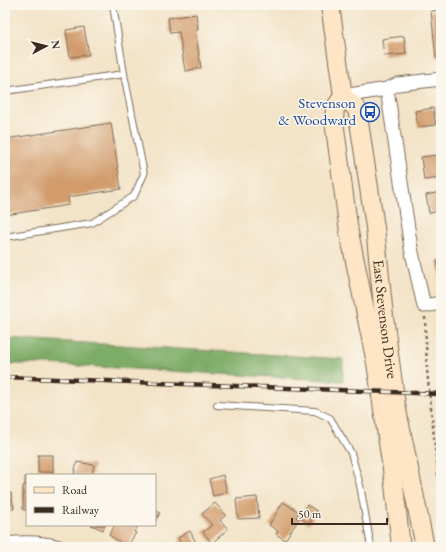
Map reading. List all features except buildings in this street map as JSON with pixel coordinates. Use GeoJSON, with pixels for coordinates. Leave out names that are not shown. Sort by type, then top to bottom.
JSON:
{"type":"FeatureCollection","features":[{"type":"Feature","properties":{"kind":"main road"},"geometry":{"type":"LineString","coordinates":[[330,5],[343,96]]}},
{"type":"Feature","properties":{"kind":"main road","name":"East Stevenson Drive"},"geometry":{"type":"LineString","coordinates":[[401,547],[393,476],[376,363],[349,232],[334,122],[335,108],[343,96],[357,109],[375,227],[384,317],[396,405],[425,547]]}},
{"type":"Feature","properties":{"kind":"street"},"geometry":{"type":"LineString","coordinates":[[343,96],[387,88],[398,84],[441,79]]}},
{"type":"Feature","properties":{"kind":"street"},"geometry":{"type":"LineString","coordinates":[[387,88],[411,248],[424,306],[441,304]]}},
{"type":"Feature","properties":{"kind":"street"},"geometry":{"type":"LineString","coordinates":[[5,544],[49,544],[59,547]]}},
{"type":"Feature","properties":{"kind":"lane"},"geometry":{"type":"LineString","coordinates":[[5,237],[92,222],[134,196],[144,174],[124,74],[113,5]]}},
{"type":"Feature","properties":{"kind":"lane"},"geometry":{"type":"LineString","coordinates":[[5,91],[124,74]]}},
{"type":"Feature","properties":{"kind":"lane"},"geometry":{"type":"LineString","coordinates":[[217,405],[315,411],[330,418],[351,452],[360,485],[371,547]]}},
{"type":"Feature","properties":{"kind":"path"},"geometry":{"type":"LineString","coordinates":[[424,306],[427,370],[438,475],[441,484]]}},
{"type":"Feature","properties":{"kind":"green space"},"geometry":{"type":"Polygon","coordinates":[[[5,338],[343,359],[343,381],[47,364],[5,364],[5,338]]]}},
{"type":"Feature","properties":{"kind":"railway"},"geometry":{"type":"LineString","coordinates":[[5,377],[441,394]]}},
{"type":"Feature","properties":{"kind":"place","name":"Stevenson & Woodward"},"geometry":{"type":"Point","coordinates":[370,112]}}]}
